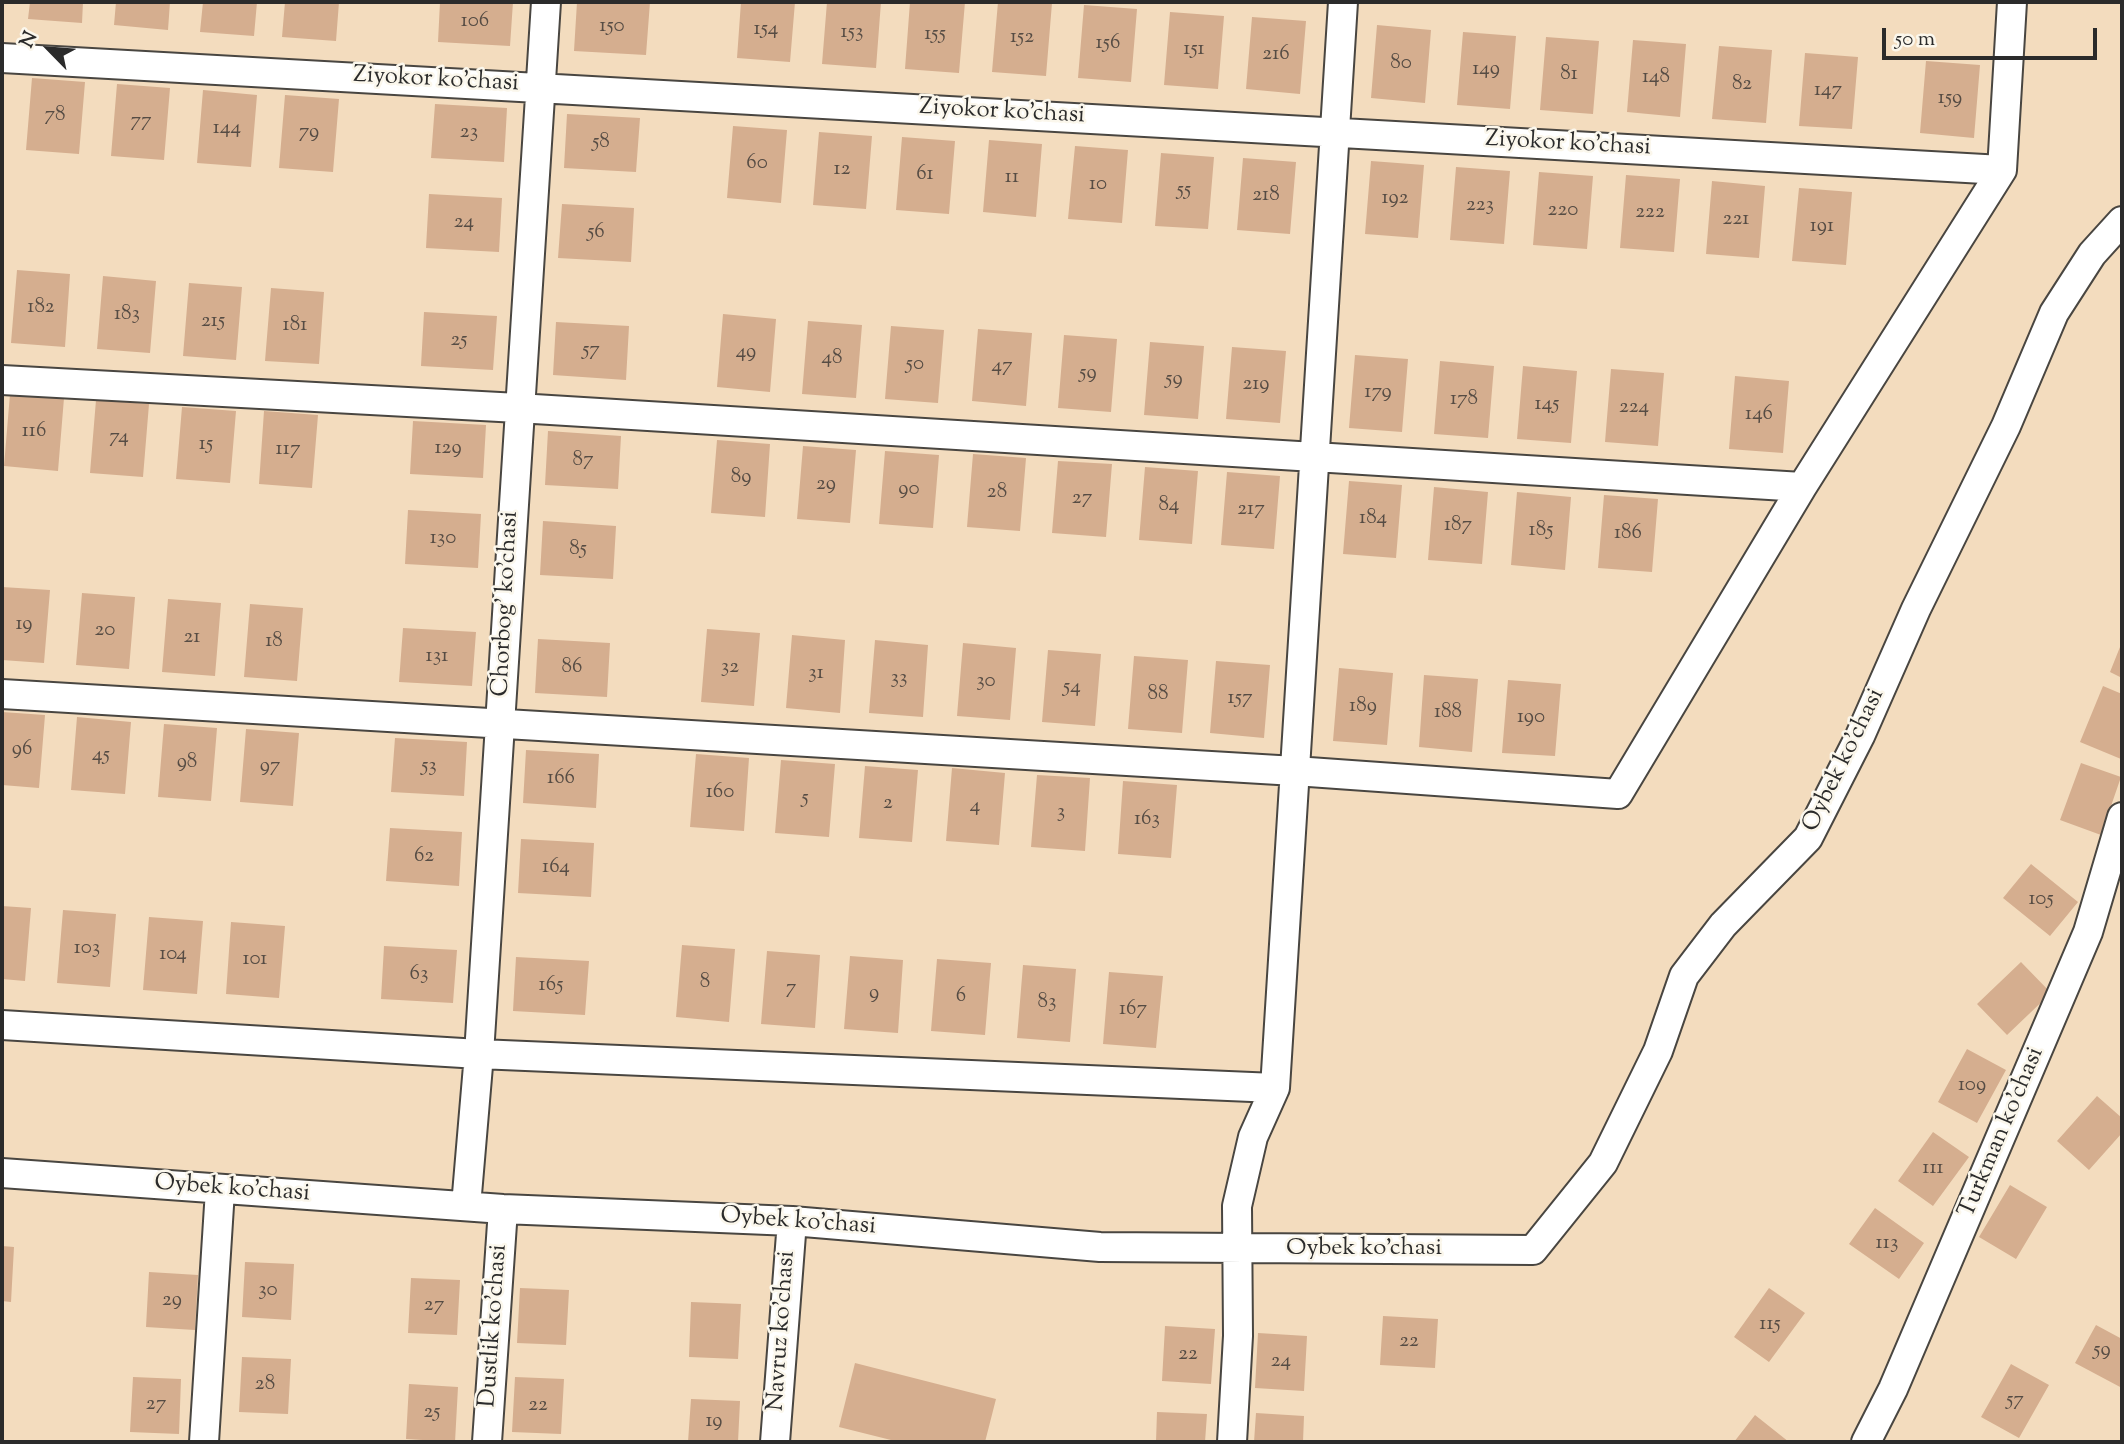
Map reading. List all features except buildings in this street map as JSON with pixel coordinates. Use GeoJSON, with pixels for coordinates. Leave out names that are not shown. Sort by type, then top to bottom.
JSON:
{"type":"FeatureCollection","features":[{"type":"Feature","properties":{"kind":"street","name":"Chorbog' ko'chasi"},"geometry":{"type":"LineString","coordinates":[[466,1206],[479,1054],[518,408],[546,2]]}},
{"type":"Feature","properties":{"kind":"street"},"geometry":{"type":"LineString","coordinates":[[1232,1442],[1238,1336],[1237,1206],[1253,1137],[1275,1087],[1343,2]]}},
{"type":"Feature","properties":{"kind":"street"},"geometry":{"type":"LineString","coordinates":[[2,694],[1295,771],[1618,794],[1802,487],[2001,170],[2012,2]]}},
{"type":"Feature","properties":{"kind":"street","name":"Ziyokor ko'chasi"},"geometry":{"type":"LineString","coordinates":[[2,58],[2001,170]]}},
{"type":"Feature","properties":{"kind":"street","name":"Oybek ko'chasi"},"geometry":{"type":"LineString","coordinates":[[2,1172],[503,1209],[792,1220],[1100,1247],[1533,1250],[1603,1163],[1658,1051],[1684,976],[1723,925],[1808,838],[1860,736],[1916,609],[2006,426],[2054,313],[2092,254],[2122,221]]}},
{"type":"Feature","properties":{"kind":"street"},"geometry":{"type":"LineString","coordinates":[[2,380],[518,408],[1802,487]]}},
{"type":"Feature","properties":{"kind":"street","name":"Turkman ko'chasi"},"geometry":{"type":"LineString","coordinates":[[1866,1442],[1893,1389],[2088,932],[2122,817]]}},
{"type":"Feature","properties":{"kind":"street"},"geometry":{"type":"LineString","coordinates":[[2,1025],[479,1054],[1275,1087]]}},
{"type":"Feature","properties":{"kind":"street"},"geometry":{"type":"LineString","coordinates":[[204,1442],[220,1190]]}},
{"type":"Feature","properties":{"kind":"street","name":"Dustlik ko'chasi"},"geometry":{"type":"LineString","coordinates":[[487,1442],[503,1209]]}},
{"type":"Feature","properties":{"kind":"street","name":"Navruz ko'chasi"},"geometry":{"type":"LineString","coordinates":[[775,1442],[792,1220]]}}]}
